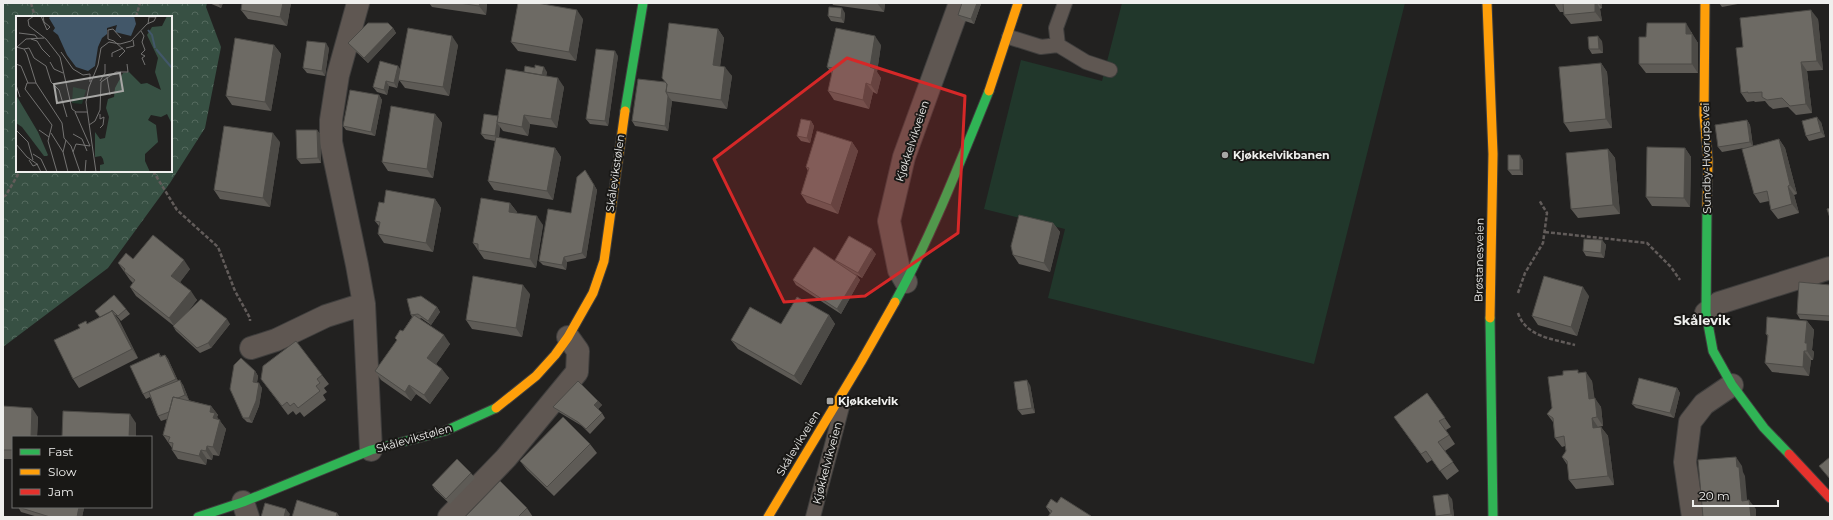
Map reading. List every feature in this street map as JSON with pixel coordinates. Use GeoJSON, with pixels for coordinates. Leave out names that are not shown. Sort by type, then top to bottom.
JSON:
{"type":"FeatureCollection","features":[{"type":"Feature","properties":{"kind":"street","name":"Skålevikstølen"},"geometry":{"type":"LineString","coordinates":[[358,3],[338,75],[331,120],[331,142],[364,304],[371,450]]}},
{"type":"Feature","properties":{"kind":"street","name":"Skålevikstølen"},"geometry":{"type":"LineString","coordinates":[[198,517],[246,510],[371,450],[446,431],[496,408],[536,376],[555,356],[568,337],[593,293],[604,261],[620,135],[643,3]]}},
{"type":"Feature","properties":{"kind":"street","name":"Kjøkkelvikveien"},"geometry":{"type":"LineString","coordinates":[[906,282],[899,270],[889,221],[904,157],[960,3]]}},
{"type":"Feature","properties":{"kind":"street"},"geometry":{"type":"LineString","coordinates":[[906,282],[947,193],[993,82],[1009,37],[1018,3]]}},
{"type":"Feature","properties":{"kind":"street","name":"Brøstanesveien"},"geometry":{"type":"LineString","coordinates":[[1487,3],[1493,154],[1490,326],[1493,517]]}},
{"type":"Feature","properties":{"kind":"street","name":"Sundby-Hvorups vei"},"geometry":{"type":"LineString","coordinates":[[1705,3],[1704,115],[1708,161],[1706,313],[1713,351],[1732,385],[1764,428],[1830,498]]}},
{"type":"Feature","properties":{"kind":"street"},"geometry":{"type":"LineString","coordinates":[[1706,313],[1719,303],[1830,268]]}},
{"type":"Feature","properties":{"kind":"street","name":"Skålevikveien"},"geometry":{"type":"LineString","coordinates":[[768,517],[861,362],[906,282]]}},
{"type":"Feature","properties":{"kind":"street"},"geometry":{"type":"LineString","coordinates":[[250,348],[276,340],[326,316],[364,304]]}},
{"type":"Feature","properties":{"kind":"street"},"geometry":{"type":"LineString","coordinates":[[449,517],[506,458],[577,372],[578,351],[568,337]]}},
{"type":"Feature","properties":{"kind":"street"},"geometry":{"type":"LineString","coordinates":[[1693,517],[1685,462],[1690,422],[1704,404],[1732,385]]}},
{"type":"Feature","properties":{"kind":"lane"},"geometry":{"type":"LineString","coordinates":[[1058,45],[1056,28],[1065,3]]}},
{"type":"Feature","properties":{"kind":"lane"},"geometry":{"type":"LineString","coordinates":[[1009,37],[1041,47],[1058,45],[1086,62],[1110,70]]}},
{"type":"Feature","properties":{"kind":"lane","name":"Kjøkkelvikveien"},"geometry":{"type":"LineString","coordinates":[[813,517],[847,385]]}},
{"type":"Feature","properties":{"kind":"path"},"geometry":{"type":"LineString","coordinates":[[31,3],[35,16]]}},
{"type":"Feature","properties":{"kind":"path"},"geometry":{"type":"LineString","coordinates":[[136,16],[140,3]]}},
{"type":"Feature","properties":{"kind":"path"},"geometry":{"type":"LineString","coordinates":[[3,197],[6,195],[19,172]]}},
{"type":"Feature","properties":{"kind":"path"},"geometry":{"type":"LineString","coordinates":[[154,172],[177,210],[218,247],[235,291],[250,318],[250,348]]}},
{"type":"Feature","properties":{"kind":"path"},"geometry":{"type":"LineString","coordinates":[[1517,294],[1525,273],[1543,243],[1547,213],[1539,200]]}},
{"type":"Feature","properties":{"kind":"path"},"geometry":{"type":"LineString","coordinates":[[1545,232],[1647,243],[1671,267],[1684,286],[1683,288],[1706,313]]}},
{"type":"Feature","properties":{"kind":"path"},"geometry":{"type":"LineString","coordinates":[[1516,308],[1520,321],[1526,328],[1540,336],[1575,345]]}},
{"type":"Feature","properties":{"kind":"highlighted area"},"geometry":{"type":"Polygon","coordinates":[[[847,58],[965,96],[958,233],[865,296],[784,302],[714,159],[847,58]]]}},
{"type":"Feature","properties":{"kind":"green space"},"geometry":{"type":"Polygon","coordinates":[[[3,3],[207,3],[206,7],[221,47],[205,128],[170,183],[108,268],[3,347],[3,3]]]}},
{"type":"Feature","properties":{"kind":"green space","name":"Kjøkkelvikbanen"},"geometry":{"type":"Polygon","coordinates":[[[1122,3],[1405,3],[1314,364],[1048,298],[1065,229],[984,209],[1021,60],[1102,81],[1122,3]]]}},
{"type":"Feature","properties":{"kind":"building"},"geometry":{"type":"Polygon","coordinates":[[[242,3],[283,3],[280,17],[241,10],[242,3]]]}},
{"type":"Feature","properties":{"kind":"building"},"geometry":{"type":"Polygon","coordinates":[[[459,3],[480,3],[479,6],[459,3]]]}},
{"type":"Feature","properties":{"kind":"building"},"geometry":{"type":"Polygon","coordinates":[[[518,3],[537,3],[577,10],[569,52],[511,42],[518,3]]]}},
{"type":"Feature","properties":{"kind":"building"},"geometry":{"type":"Polygon","coordinates":[[[962,3],[977,3],[971,19],[958,15],[962,3]]]}},
{"type":"Feature","properties":{"kind":"building"},"geometry":{"type":"Polygon","coordinates":[[[1563,3],[1595,3],[1595,12],[1564,15],[1563,3]]]}},
{"type":"Feature","properties":{"kind":"building"},"geometry":{"type":"Polygon","coordinates":[[[829,7],[842,8],[841,18],[828,16],[829,7]]]}},
{"type":"Feature","properties":{"kind":"building"},"geometry":{"type":"Polygon","coordinates":[[[1811,10],[1817,61],[1801,62],[1806,104],[1790,106],[1782,98],[1767,100],[1762,97],[1762,92],[1741,93],[1736,48],[1743,47],[1740,18],[1811,10]]]}},
{"type":"Feature","properties":{"kind":"building"},"geometry":{"type":"Polygon","coordinates":[[[368,23],[388,23],[393,28],[364,58],[348,43],[368,23]]]}},
{"type":"Feature","properties":{"kind":"building"},"geometry":{"type":"Polygon","coordinates":[[[669,23],[718,29],[713,65],[725,67],[721,100],[666,92],[667,84],[662,78],[669,23]]]}},
{"type":"Feature","properties":{"kind":"building"},"geometry":{"type":"Polygon","coordinates":[[[1647,23],[1686,23],[1686,34],[1692,34],[1692,64],[1639,64],[1639,37],[1646,37],[1647,23]]]}},
{"type":"Feature","properties":{"kind":"building"},"geometry":{"type":"Polygon","coordinates":[[[408,28],[452,36],[443,87],[398,80],[408,28]]]}},
{"type":"Feature","properties":{"kind":"building"},"geometry":{"type":"Polygon","coordinates":[[[836,28],[875,36],[870,67],[875,69],[871,85],[866,83],[863,100],[828,91],[833,68],[827,67],[836,28]]]}},
{"type":"Feature","properties":{"kind":"building"},"geometry":{"type":"Polygon","coordinates":[[[1598,36],[1599,49],[1589,49],[1588,37],[1598,36]]]}},
{"type":"Feature","properties":{"kind":"building"},"geometry":{"type":"Polygon","coordinates":[[[235,38],[274,45],[265,102],[226,96],[235,38]]]}},
{"type":"Feature","properties":{"kind":"building"},"geometry":{"type":"Polygon","coordinates":[[[307,41],[326,43],[322,71],[303,68],[307,41]]]}},
{"type":"Feature","properties":{"kind":"building"},"geometry":{"type":"Polygon","coordinates":[[[596,49],[615,51],[605,121],[586,119],[596,49]]]}},
{"type":"Feature","properties":{"kind":"building"},"geometry":{"type":"Polygon","coordinates":[[[380,61],[398,66],[394,83],[386,81],[384,90],[373,87],[380,61]]]}},
{"type":"Feature","properties":{"kind":"building"},"geometry":{"type":"Polygon","coordinates":[[[1601,63],[1606,119],[1564,123],[1559,67],[1601,63]]]}},
{"type":"Feature","properties":{"kind":"building"},"geometry":{"type":"Polygon","coordinates":[[[535,65],[544,67],[542,75],[524,72],[525,66],[535,68],[535,65]]]}},
{"type":"Feature","properties":{"kind":"building"},"geometry":{"type":"Polygon","coordinates":[[[506,69],[558,78],[551,119],[524,115],[522,127],[497,122],[506,69]]]}},
{"type":"Feature","properties":{"kind":"building"},"geometry":{"type":"Polygon","coordinates":[[[638,79],[665,82],[667,84],[666,92],[668,96],[665,126],[632,121],[638,79]]]}},
{"type":"Feature","properties":{"kind":"building"},"geometry":{"type":"Polygon","coordinates":[[[350,90],[379,95],[371,132],[343,126],[350,90]]]}},
{"type":"Feature","properties":{"kind":"building"},"geometry":{"type":"Polygon","coordinates":[[[391,106],[435,114],[427,169],[382,162],[391,106]]]}},
{"type":"Feature","properties":{"kind":"building"},"geometry":{"type":"Polygon","coordinates":[[[484,114],[498,116],[495,136],[481,134],[484,114]]]}},
{"type":"Feature","properties":{"kind":"building"},"geometry":{"type":"Polygon","coordinates":[[[1817,117],[1821,132],[1806,136],[1802,121],[1817,117]]]}},
{"type":"Feature","properties":{"kind":"building"},"geometry":{"type":"Polygon","coordinates":[[[801,119],[811,121],[807,138],[797,136],[801,119]]]}},
{"type":"Feature","properties":{"kind":"building"},"geometry":{"type":"Polygon","coordinates":[[[1747,120],[1750,142],[1718,147],[1715,125],[1747,120]]]}},
{"type":"Feature","properties":{"kind":"building"},"geometry":{"type":"Polygon","coordinates":[[[224,126],[273,133],[263,198],[214,190],[224,126]]]}},
{"type":"Feature","properties":{"kind":"building"},"geometry":{"type":"Polygon","coordinates":[[[296,130],[317,130],[318,158],[297,159],[296,130]]]}},
{"type":"Feature","properties":{"kind":"building"},"geometry":{"type":"Polygon","coordinates":[[[817,131],[852,142],[831,205],[801,194],[809,168],[806,167],[817,131]]]}},
{"type":"Feature","properties":{"kind":"building"},"geometry":{"type":"Polygon","coordinates":[[[496,137],[555,148],[547,191],[488,181],[496,137]]]}},
{"type":"Feature","properties":{"kind":"building"},"geometry":{"type":"Polygon","coordinates":[[[1779,139],[1790,185],[1788,186],[1792,204],[1771,210],[1767,191],[1754,194],[1742,149],[1779,139]]]}},
{"type":"Feature","properties":{"kind":"building"},"geometry":{"type":"Polygon","coordinates":[[[1647,147],[1685,148],[1684,198],[1646,197],[1647,147]]]}},
{"type":"Feature","properties":{"kind":"building"},"geometry":{"type":"Polygon","coordinates":[[[1608,149],[1613,205],[1571,209],[1566,153],[1608,149]]]}},
{"type":"Feature","properties":{"kind":"building"},"geometry":{"type":"Polygon","coordinates":[[[1508,155],[1520,155],[1520,170],[1508,170],[1508,155]]]}},
{"type":"Feature","properties":{"kind":"building"},"geometry":{"type":"Polygon","coordinates":[[[585,170],[594,185],[582,253],[564,257],[562,265],[539,261],[548,209],[571,213],[577,177],[585,170]]]}},
{"type":"Feature","properties":{"kind":"building"},"geometry":{"type":"Polygon","coordinates":[[[386,190],[435,199],[426,243],[378,234],[380,222],[375,221],[379,202],[384,203],[386,190]]]}},
{"type":"Feature","properties":{"kind":"building"},"geometry":{"type":"Polygon","coordinates":[[[481,198],[510,203],[509,212],[537,216],[530,259],[478,250],[478,244],[473,243],[481,198]]]}},
{"type":"Feature","properties":{"kind":"building"},"geometry":{"type":"Polygon","coordinates":[[[1830,208],[1830,218],[1827,209],[1830,208]]]}},
{"type":"Feature","properties":{"kind":"building"},"geometry":{"type":"Polygon","coordinates":[[[1019,215],[1053,223],[1044,263],[1013,255],[1011,246],[1019,215]]]}},
{"type":"Feature","properties":{"kind":"building"},"geometry":{"type":"Polygon","coordinates":[[[153,235],[184,260],[171,276],[191,291],[169,318],[130,287],[135,280],[124,271],[125,269],[118,263],[126,253],[133,259],[153,235]]]}},
{"type":"Feature","properties":{"kind":"building"},"geometry":{"type":"Polygon","coordinates":[[[849,236],[872,249],[858,273],[835,260],[849,236]]]}},
{"type":"Feature","properties":{"kind":"building"},"geometry":{"type":"Polygon","coordinates":[[[1584,239],[1602,240],[1601,253],[1583,251],[1584,239]]]}},
{"type":"Feature","properties":{"kind":"building"},"geometry":{"type":"Polygon","coordinates":[[[814,247],[857,276],[837,309],[793,280],[814,247]]]}},
{"type":"Feature","properties":{"kind":"building"},"geometry":{"type":"Polygon","coordinates":[[[473,276],[523,285],[516,328],[466,320],[473,276]]]}},
{"type":"Feature","properties":{"kind":"building"},"geometry":{"type":"Polygon","coordinates":[[[1544,276],[1583,287],[1571,327],[1532,316],[1544,276]]]}},
{"type":"Feature","properties":{"kind":"building"},"geometry":{"type":"Polygon","coordinates":[[[1799,282],[1830,285],[1830,316],[1797,314],[1799,282]]]}},
{"type":"Feature","properties":{"kind":"building"},"geometry":{"type":"Polygon","coordinates":[[[114,295],[126,309],[118,316],[112,310],[100,317],[95,311],[114,295]]]}},
{"type":"Feature","properties":{"kind":"building"},"geometry":{"type":"Polygon","coordinates":[[[421,296],[437,307],[428,321],[418,314],[411,315],[407,299],[421,296]]]}},
{"type":"Feature","properties":{"kind":"building"},"geometry":{"type":"Polygon","coordinates":[[[797,297],[829,315],[794,376],[731,340],[750,307],[781,324],[797,297]]]}},
{"type":"Feature","properties":{"kind":"building"},"geometry":{"type":"Polygon","coordinates":[[[201,299],[227,319],[208,343],[197,348],[173,326],[201,299]]]}},
{"type":"Feature","properties":{"kind":"building"},"geometry":{"type":"Polygon","coordinates":[[[112,311],[132,349],[73,379],[54,340],[80,328],[78,325],[86,321],[87,324],[112,311]]]}},
{"type":"Feature","properties":{"kind":"building"},"geometry":{"type":"Polygon","coordinates":[[[414,315],[444,335],[427,358],[442,369],[424,395],[409,385],[405,392],[375,371],[397,340],[395,338],[400,330],[403,331],[414,315]]]}},
{"type":"Feature","properties":{"kind":"building"},"geometry":{"type":"Polygon","coordinates":[[[1767,317],[1807,321],[1805,343],[1807,343],[1807,351],[1804,351],[1803,367],[1765,363],[1768,335],[1766,334],[1767,317]]]}},
{"type":"Feature","properties":{"kind":"building"},"geometry":{"type":"Polygon","coordinates":[[[296,341],[322,375],[317,379],[320,383],[316,386],[320,391],[298,408],[294,403],[290,406],[287,402],[282,406],[261,379],[263,366],[296,341]]]}},
{"type":"Feature","properties":{"kind":"building"},"geometry":{"type":"Polygon","coordinates":[[[159,353],[160,357],[165,355],[176,379],[143,394],[130,366],[159,353]]]}},
{"type":"Feature","properties":{"kind":"building"},"geometry":{"type":"Polygon","coordinates":[[[241,358],[255,371],[253,382],[259,383],[256,401],[249,418],[243,418],[230,389],[234,365],[241,358]]]}},
{"type":"Feature","properties":{"kind":"building"},"geometry":{"type":"Polygon","coordinates":[[[1578,370],[1578,373],[1586,372],[1589,399],[1595,398],[1597,417],[1592,418],[1593,428],[1601,427],[1608,476],[1569,480],[1567,461],[1562,457],[1566,451],[1564,436],[1555,438],[1553,418],[1547,414],[1552,408],[1548,377],[1563,375],[1563,371],[1578,370]]]}},
{"type":"Feature","properties":{"kind":"building"},"geometry":{"type":"Polygon","coordinates":[[[1639,378],[1677,388],[1670,413],[1632,404],[1639,378]]]}},
{"type":"Feature","properties":{"kind":"building"},"geometry":{"type":"Polygon","coordinates":[[[180,380],[185,395],[178,398],[173,397],[169,412],[158,416],[149,392],[180,380]]]}},
{"type":"Feature","properties":{"kind":"building"},"geometry":{"type":"Polygon","coordinates":[[[1027,380],[1032,408],[1018,410],[1014,382],[1027,380]]]}},
{"type":"Feature","properties":{"kind":"building"},"geometry":{"type":"Polygon","coordinates":[[[578,381],[598,401],[594,405],[602,413],[586,429],[578,422],[553,407],[578,381]]]}},
{"type":"Feature","properties":{"kind":"building"},"geometry":{"type":"Polygon","coordinates":[[[1427,393],[1445,418],[1439,421],[1449,435],[1438,442],[1453,462],[1440,471],[1426,451],[1421,454],[1394,417],[1427,393]]]}},
{"type":"Feature","properties":{"kind":"building"},"geometry":{"type":"Polygon","coordinates":[[[173,397],[211,406],[210,412],[215,413],[213,418],[220,420],[213,447],[207,446],[206,451],[201,450],[199,456],[172,450],[173,443],[168,442],[170,437],[163,435],[173,397]]]}},
{"type":"Feature","properties":{"kind":"building"},"geometry":{"type":"Polygon","coordinates":[[[3,406],[32,408],[31,436],[12,436],[12,450],[3,450],[3,406]]]}},
{"type":"Feature","properties":{"kind":"building"},"geometry":{"type":"Polygon","coordinates":[[[63,411],[130,414],[129,436],[62,436],[63,411]]]}},
{"type":"Feature","properties":{"kind":"building"},"geometry":{"type":"Polygon","coordinates":[[[563,417],[590,444],[547,487],[520,461],[563,417]]]}},
{"type":"Feature","properties":{"kind":"building"},"geometry":{"type":"Polygon","coordinates":[[[1736,457],[1737,467],[1739,467],[1742,501],[1749,500],[1751,517],[1703,517],[1698,460],[1736,457]]]}},
{"type":"Feature","properties":{"kind":"building"},"geometry":{"type":"Polygon","coordinates":[[[1830,457],[1830,479],[1819,466],[1830,457]]]}},
{"type":"Feature","properties":{"kind":"building"},"geometry":{"type":"Polygon","coordinates":[[[457,459],[471,473],[446,499],[432,485],[457,459]]]}},
{"type":"Feature","properties":{"kind":"building"},"geometry":{"type":"Polygon","coordinates":[[[500,481],[527,508],[518,517],[465,517],[500,481]]]}},
{"type":"Feature","properties":{"kind":"building"},"geometry":{"type":"Polygon","coordinates":[[[1448,494],[1451,514],[1436,516],[1433,496],[1448,494]]]}},
{"type":"Feature","properties":{"kind":"building"},"geometry":{"type":"Polygon","coordinates":[[[1061,497],[1091,516],[1048,517],[1052,511],[1046,507],[1051,499],[1057,503],[1061,497]]]}},
{"type":"Feature","properties":{"kind":"building"},"geometry":{"type":"Polygon","coordinates":[[[297,500],[337,513],[336,517],[292,517],[297,500]]]}},
{"type":"Feature","properties":{"kind":"building"},"geometry":{"type":"Polygon","coordinates":[[[265,503],[286,509],[284,517],[261,517],[265,503]]]}},
{"type":"Feature","properties":{"kind":"building"},"geometry":{"type":"Polygon","coordinates":[[[21,508],[79,508],[77,517],[50,517],[21,508]]]}},
{"type":"Feature","properties":{"kind":"traffic: fast"},"geometry":{"type":"LineString","coordinates":[[625,111],[643,3]]}},
{"type":"Feature","properties":{"kind":"traffic: fast"},"geometry":{"type":"LineString","coordinates":[[895,302],[933,225],[989,91]]}},
{"type":"Feature","properties":{"kind":"traffic: fast"},"geometry":{"type":"LineString","coordinates":[[1707,208],[1706,313],[1713,351],[1732,385],[1764,428],[1789,454]]}},
{"type":"Feature","properties":{"kind":"traffic: fast"},"geometry":{"type":"LineString","coordinates":[[1490,318],[1493,517]]}},
{"type":"Feature","properties":{"kind":"traffic: fast"},"geometry":{"type":"LineString","coordinates":[[198,517],[243,502],[371,450],[445,431],[496,408]]}},
{"type":"Feature","properties":{"kind":"traffic: slow"},"geometry":{"type":"LineString","coordinates":[[989,91],[1018,3]]}},
{"type":"Feature","properties":{"kind":"traffic: slow"},"geometry":{"type":"LineString","coordinates":[[1487,3],[1493,154],[1490,318]]}},
{"type":"Feature","properties":{"kind":"traffic: slow"},"geometry":{"type":"LineString","coordinates":[[1705,3],[1704,115],[1708,161],[1707,208]]}},
{"type":"Feature","properties":{"kind":"traffic: slow"},"geometry":{"type":"LineString","coordinates":[[496,408],[536,376],[555,355],[568,337],[593,293],[604,261],[625,111]]}},
{"type":"Feature","properties":{"kind":"traffic: slow"},"geometry":{"type":"LineString","coordinates":[[768,517],[861,362],[895,302]]}},
{"type":"Feature","properties":{"kind":"traffic: jam"},"geometry":{"type":"LineString","coordinates":[[1789,454],[1830,498]]}},
{"type":"Feature","properties":{"kind":"place","name":"Kjøkkelvikbanen"},"geometry":{"type":"Point","coordinates":[1225,155]}},
{"type":"Feature","properties":{"kind":"place","name":"Kjøkkelvik"},"geometry":{"type":"Point","coordinates":[830,401]}},
{"type":"Feature","properties":{"kind":"district","name":"Skålevik"},"geometry":{"type":"Point","coordinates":[1702,320]}}]}
